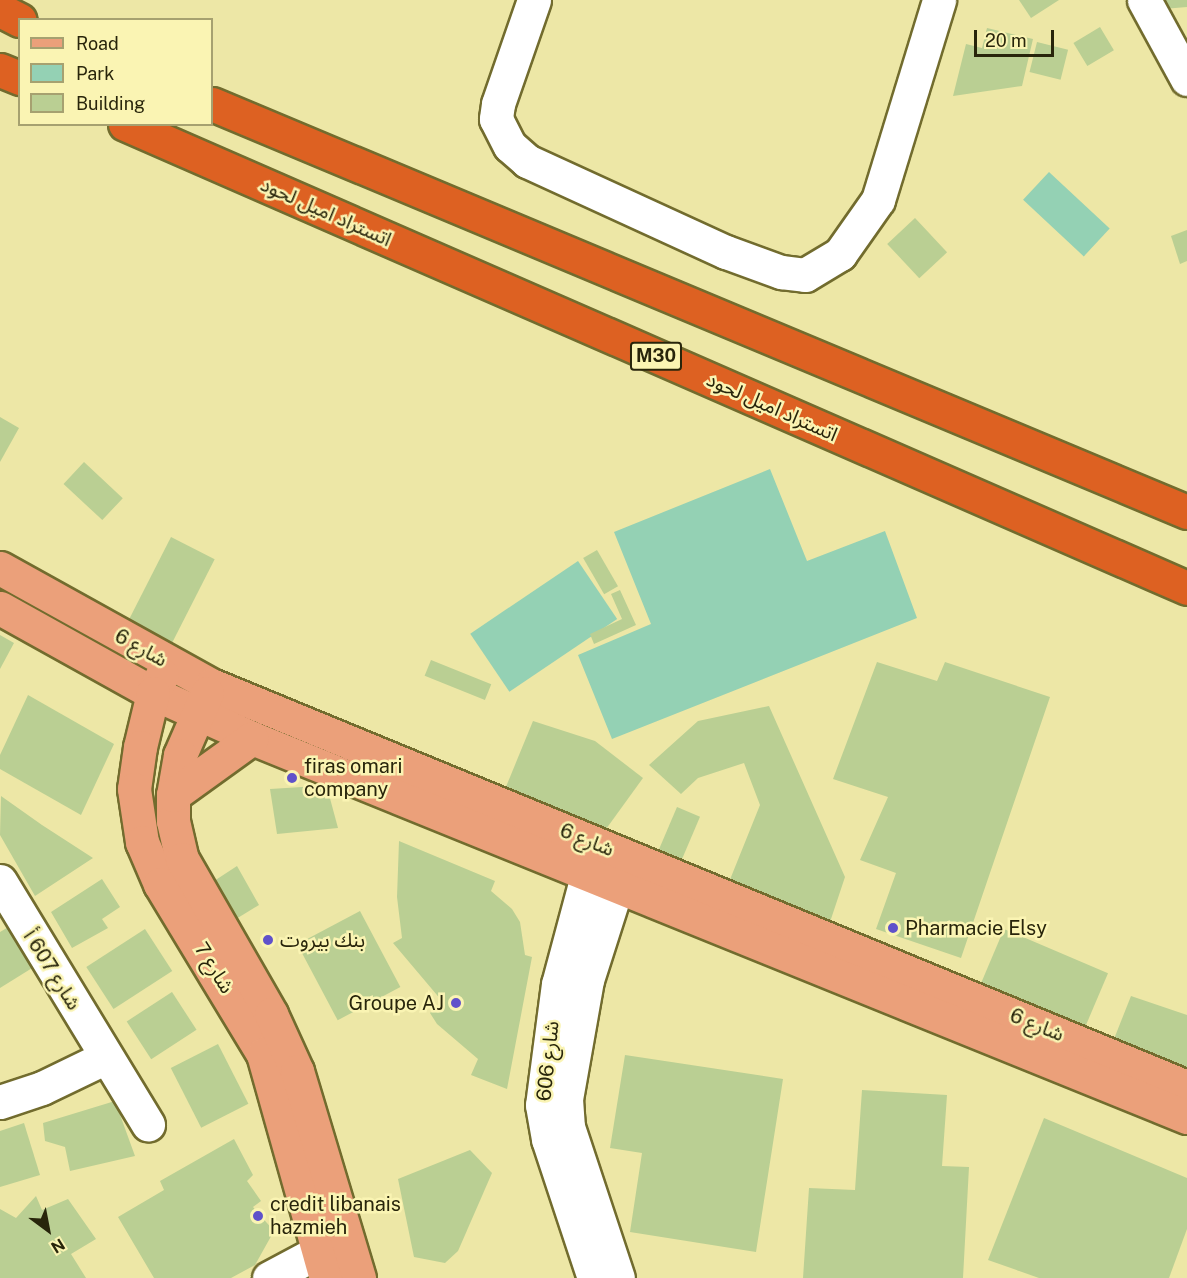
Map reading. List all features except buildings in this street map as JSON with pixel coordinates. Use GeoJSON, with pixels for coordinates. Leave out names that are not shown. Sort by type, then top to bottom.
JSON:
{"type":"FeatureCollection","features":[{"type":"Feature","properties":{"kind":"highway"},"geometry":{"type":"LineString","coordinates":[[0,10],[18,19]]}},
{"type":"Feature","properties":{"kind":"highway"},"geometry":{"type":"LineString","coordinates":[[0,70],[18,77]]}},
{"type":"Feature","properties":{"kind":"highway"},"geometry":{"type":"LineString","coordinates":[[213,104],[1187,512]]}},
{"type":"Feature","properties":{"kind":"highway","name":"اتستراد اميل لحود"},"geometry":{"type":"LineString","coordinates":[[130,126],[1187,588]]}},
{"type":"Feature","properties":{"kind":"main road","name":"شارع 6"},"geometry":{"type":"LineString","coordinates":[[0,568],[169,663],[204,699],[252,738],[602,883],[1043,1056],[1187,1117]]}},
{"type":"Feature","properties":{"kind":"main road","name":"شارع 6"},"geometry":{"type":"LineString","coordinates":[[0,608],[153,693],[204,699],[1187,1087]]}},
{"type":"Feature","properties":{"kind":"main road","name":"شارع 7"},"geometry":{"type":"LineString","coordinates":[[169,663],[153,693],[134,789],[142,842],[160,884],[263,1054],[332,1253],[359,1278]]}},
{"type":"Feature","properties":{"kind":"main road","name":"شارع 7"},"geometry":{"type":"LineString","coordinates":[[204,699],[180,755],[173,795],[173,821],[182,859],[271,1014],[297,1071],[332,1253]]}},
{"type":"Feature","properties":{"kind":"main road"},"geometry":{"type":"LineString","coordinates":[[173,795],[252,738]]}},
{"type":"Feature","properties":{"kind":"street"},"geometry":{"type":"LineString","coordinates":[[534,0],[498,104],[496,119],[510,146],[527,161],[726,252],[781,272],[806,275],[840,254],[878,200],[939,0]]}},
{"type":"Feature","properties":{"kind":"street"},"geometry":{"type":"LineString","coordinates":[[1144,0],[1187,79]]}},
{"type":"Feature","properties":{"kind":"street","name":"شارع 607 أ"},"geometry":{"type":"LineString","coordinates":[[0,881],[148,1124]]}},
{"type":"Feature","properties":{"kind":"street","name":"شارع 606"},"geometry":{"type":"LineString","coordinates":[[594,1278],[548,1139],[542,1105],[558,984],[602,883]]}},
{"type":"Feature","properties":{"kind":"street","name":"شارع 606"},"geometry":{"type":"LineString","coordinates":[[602,883],[567,1099],[568,1127],[618,1278]]}},
{"type":"Feature","properties":{"kind":"street"},"geometry":{"type":"LineString","coordinates":[[0,1102],[42,1088],[106,1057]]}},
{"type":"Feature","properties":{"kind":"street"},"geometry":{"type":"LineString","coordinates":[[269,1278],[332,1253]]}},
{"type":"Feature","properties":{"kind":"green space"},"geometry":{"type":"Polygon","coordinates":[[[1049,172],[1110,229],[1084,256],[1023,200],[1049,172]]]}},
{"type":"Feature","properties":{"kind":"green space"},"geometry":{"type":"Polygon","coordinates":[[[770,469],[807,561],[885,531],[917,618],[612,739],[578,655],[651,624],[614,532],[770,469]]]}},
{"type":"Feature","properties":{"kind":"green space"},"geometry":{"type":"Polygon","coordinates":[[[578,561],[617,619],[509,692],[470,634],[578,561]]]}},
{"type":"Feature","properties":{"kind":"place","name":"firas omari company"},"geometry":{"type":"Point","coordinates":[292,778]}},
{"type":"Feature","properties":{"kind":"place","name":"Pharmacie Elsy"},"geometry":{"type":"Point","coordinates":[893,928]}},
{"type":"Feature","properties":{"kind":"place","name":"بنك بيروت"},"geometry":{"type":"Point","coordinates":[268,940]}},
{"type":"Feature","properties":{"kind":"place","name":"Groupe AJ"},"geometry":{"type":"Point","coordinates":[456,1003]}},
{"type":"Feature","properties":{"kind":"place","name":"credit libanais hazmieh"},"geometry":{"type":"Point","coordinates":[258,1216]}}]}
